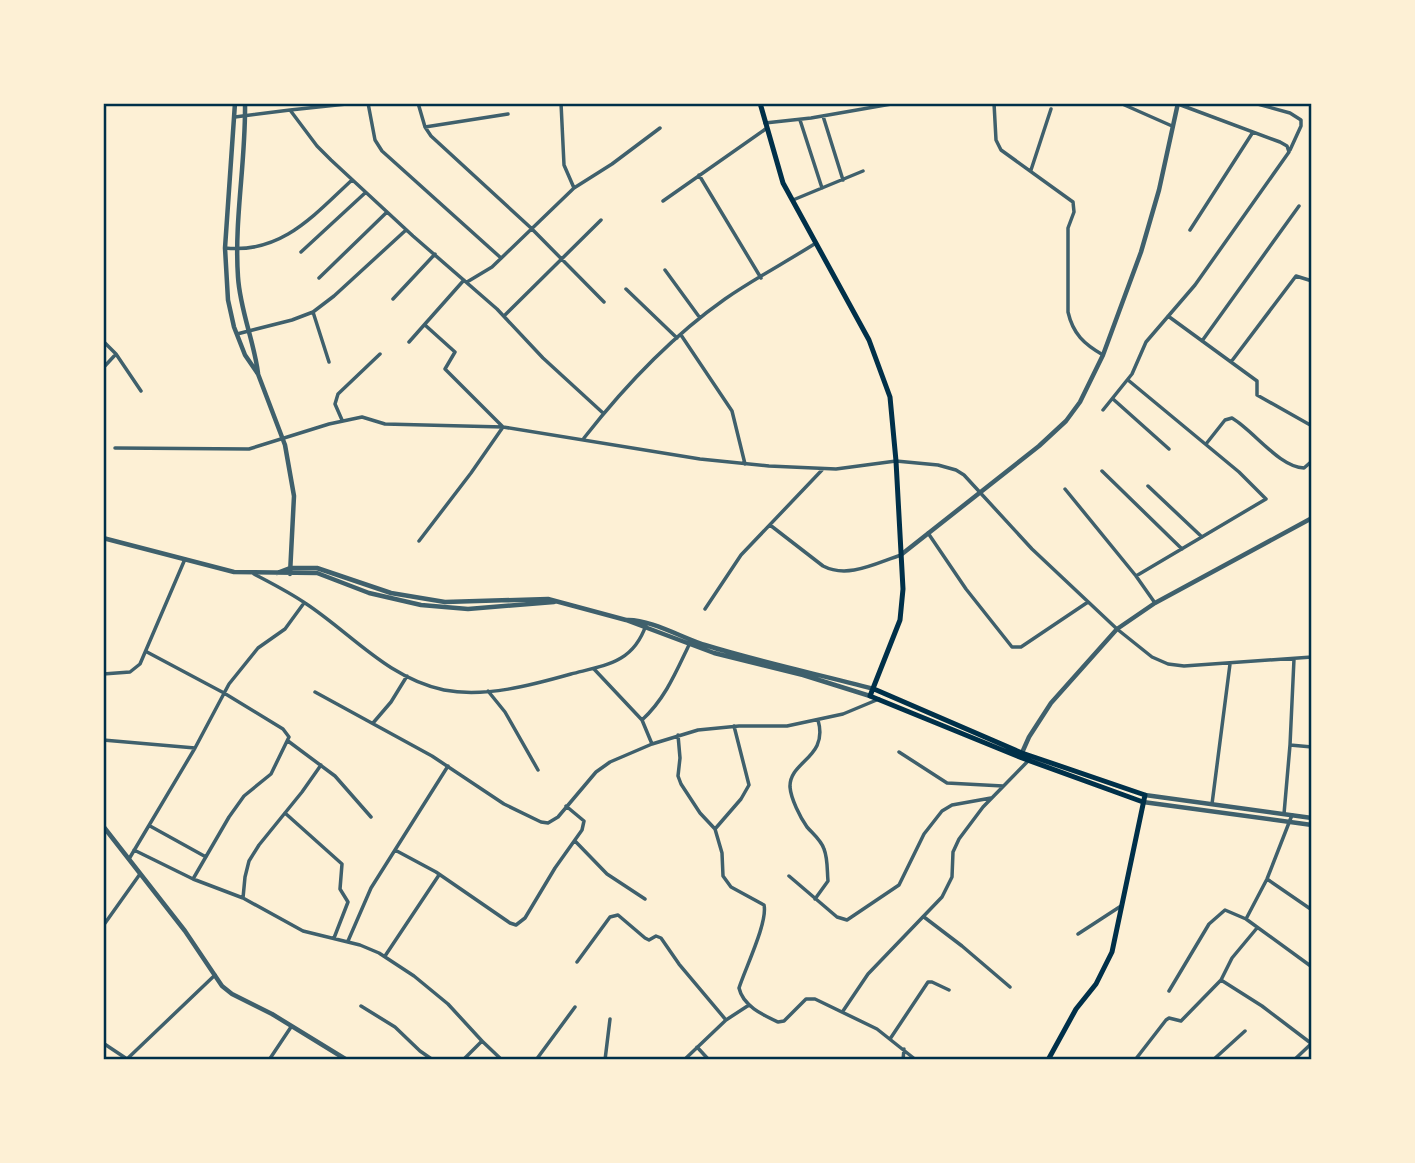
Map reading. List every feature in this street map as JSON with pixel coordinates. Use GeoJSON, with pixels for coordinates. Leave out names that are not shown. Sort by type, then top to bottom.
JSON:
{"type":"FeatureCollection","features":[{"type":"Feature","properties":{"kind":"main road"},"geometry":{"type":"LineString","coordinates":[[760,103],[783,183],[869,340],[890,397],[903,589],[900,620],[870,696],[1029,758],[1144,798],[1112,951],[1106,967],[1076,1009],[1048,1060]]}},
{"type":"Feature","properties":{"kind":"main road"},"geometry":{"type":"LineString","coordinates":[[874,689],[1021,755]]}},
{"type":"Feature","properties":{"kind":"street"},"geometry":{"type":"LineString","coordinates":[[235,103],[225,248],[228,300],[245,355],[258,374]]}},
{"type":"Feature","properties":{"kind":"street"},"geometry":{"type":"LineString","coordinates":[[245,103],[237,250],[238,281],[258,374],[282,438],[295,496],[290,571]]}},
{"type":"Feature","properties":{"kind":"street"},"geometry":{"type":"LineString","coordinates":[[297,109],[303,103]]}},
{"type":"Feature","properties":{"kind":"street"},"geometry":{"type":"LineString","coordinates":[[235,117],[356,103]]}},
{"type":"Feature","properties":{"kind":"street"},"geometry":{"type":"LineString","coordinates":[[368,103],[377,146],[501,258]]}},
{"type":"Feature","properties":{"kind":"street"},"geometry":{"type":"LineString","coordinates":[[418,103],[425,127],[444,149],[531,228],[604,302]]}},
{"type":"Feature","properties":{"kind":"street"},"geometry":{"type":"LineString","coordinates":[[561,103],[564,164],[574,188]]}},
{"type":"Feature","properties":{"kind":"street"},"geometry":{"type":"LineString","coordinates":[[663,201],[766,125],[898,103]]}},
{"type":"Feature","properties":{"kind":"street"},"geometry":{"type":"LineString","coordinates":[[994,103],[999,146],[1073,202],[1074,212],[1068,229],[1068,312],[1080,340],[1103,355]]}},
{"type":"Feature","properties":{"kind":"street"},"geometry":{"type":"LineString","coordinates":[[1120,103],[1172,126]]}},
{"type":"Feature","properties":{"kind":"street"},"geometry":{"type":"LineString","coordinates":[[1103,410],[1128,380],[1146,342],[1209,266],[1290,152],[1301,120],[1290,113],[1254,103]]}},
{"type":"Feature","properties":{"kind":"street"},"geometry":{"type":"LineString","coordinates":[[770,525],[831,570],[846,572],[901,555],[1039,446],[1066,421],[1080,402],[1103,355],[1141,252],[1159,190],[1178,104],[1280,142],[1287,146],[1290,152]]}},
{"type":"Feature","properties":{"kind":"street"},"geometry":{"type":"LineString","coordinates":[[1031,170],[1051,109]]}},
{"type":"Feature","properties":{"kind":"street"},"geometry":{"type":"LineString","coordinates":[[290,110],[317,146],[365,193],[504,316],[543,358],[603,413]]}},
{"type":"Feature","properties":{"kind":"street"},"geometry":{"type":"LineString","coordinates":[[425,127],[508,114]]}},
{"type":"Feature","properties":{"kind":"street"},"geometry":{"type":"LineString","coordinates":[[823,117],[843,180]]}},
{"type":"Feature","properties":{"kind":"street"},"geometry":{"type":"LineString","coordinates":[[800,120],[822,188]]}},
{"type":"Feature","properties":{"kind":"street"},"geometry":{"type":"LineString","coordinates":[[409,342],[466,281],[501,258],[574,188],[660,128]]}},
{"type":"Feature","properties":{"kind":"street"},"geometry":{"type":"LineString","coordinates":[[1190,230],[1253,132]]}},
{"type":"Feature","properties":{"kind":"street"},"geometry":{"type":"LineString","coordinates":[[793,200],[863,171]]}},
{"type":"Feature","properties":{"kind":"street"},"geometry":{"type":"LineString","coordinates":[[699,175],[761,278]]}},
{"type":"Feature","properties":{"kind":"street"},"geometry":{"type":"LineString","coordinates":[[225,248],[237,250],[283,239],[308,221],[352,180]]}},
{"type":"Feature","properties":{"kind":"street"},"geometry":{"type":"LineString","coordinates":[[301,252],[365,193]]}},
{"type":"Feature","properties":{"kind":"street"},"geometry":{"type":"LineString","coordinates":[[1202,341],[1299,206]]}},
{"type":"Feature","properties":{"kind":"street"},"geometry":{"type":"LineString","coordinates":[[319,278],[387,212]]}},
{"type":"Feature","properties":{"kind":"street"},"geometry":{"type":"LineString","coordinates":[[504,316],[601,220]]}},
{"type":"Feature","properties":{"kind":"street"},"geometry":{"type":"LineString","coordinates":[[237,334],[313,312],[406,230]]}},
{"type":"Feature","properties":{"kind":"street"},"geometry":{"type":"LineString","coordinates":[[583,439],[603,413],[700,318],[727,298],[816,243]]}},
{"type":"Feature","properties":{"kind":"street"},"geometry":{"type":"LineString","coordinates":[[393,299],[435,254]]}},
{"type":"Feature","properties":{"kind":"street"},"geometry":{"type":"LineString","coordinates":[[666,270],[700,318]]}},
{"type":"Feature","properties":{"kind":"street"},"geometry":{"type":"LineString","coordinates":[[1231,362],[1296,276],[1312,281]]}},
{"type":"Feature","properties":{"kind":"street"},"geometry":{"type":"LineString","coordinates":[[626,289],[679,336],[732,411],[746,464]]}},
{"type":"Feature","properties":{"kind":"street"},"geometry":{"type":"LineString","coordinates":[[313,312],[329,362]]}},
{"type":"Feature","properties":{"kind":"street"},"geometry":{"type":"LineString","coordinates":[[1168,316],[1256,381],[1257,395],[1312,426]]}},
{"type":"Feature","properties":{"kind":"street"},"geometry":{"type":"LineString","coordinates":[[425,325],[455,352],[445,369],[503,427]]}},
{"type":"Feature","properties":{"kind":"street"},"geometry":{"type":"LineString","coordinates":[[103,341],[116,354],[141,391]]}},
{"type":"Feature","properties":{"kind":"street"},"geometry":{"type":"LineString","coordinates":[[103,368],[116,354]]}},
{"type":"Feature","properties":{"kind":"street"},"geometry":{"type":"LineString","coordinates":[[342,420],[335,404],[338,394],[380,354]]}},
{"type":"Feature","properties":{"kind":"street"},"geometry":{"type":"LineString","coordinates":[[1128,380],[1206,444],[1266,499],[1136,576]]}},
{"type":"Feature","properties":{"kind":"street"},"geometry":{"type":"LineString","coordinates":[[1113,398],[1169,449]]}},
{"type":"Feature","properties":{"kind":"street"},"geometry":{"type":"LineString","coordinates":[[115,448],[249,449],[342,420],[362,417],[386,424],[503,427],[643,451],[746,464],[822,470],[896,461],[938,465],[956,470],[1032,549],[1117,629],[1152,657],[1168,664],[1184,666],[1312,657]]}},
{"type":"Feature","properties":{"kind":"street"},"geometry":{"type":"LineString","coordinates":[[1206,444],[1225,420],[1232,418],[1284,460],[1299,468],[1304,468],[1312,461]]}},
{"type":"Feature","properties":{"kind":"street"},"geometry":{"type":"LineString","coordinates":[[419,541],[503,427]]}},
{"type":"Feature","properties":{"kind":"street"},"geometry":{"type":"LineString","coordinates":[[705,609],[741,555],[822,470]]}},
{"type":"Feature","properties":{"kind":"street"},"geometry":{"type":"LineString","coordinates":[[1102,471],[1182,548]]}},
{"type":"Feature","properties":{"kind":"street"},"geometry":{"type":"LineString","coordinates":[[1148,486],[1202,537]]}},
{"type":"Feature","properties":{"kind":"street"},"geometry":{"type":"LineString","coordinates":[[1065,489],[1155,603]]}},
{"type":"Feature","properties":{"kind":"street"},"geometry":{"type":"LineString","coordinates":[[1021,755],[1029,737],[1051,704],[1117,629],[1155,603],[1312,519]]}},
{"type":"Feature","properties":{"kind":"street"},"geometry":{"type":"LineString","coordinates":[[928,533],[966,589],[1012,647],[1021,647],[1088,602]]}},
{"type":"Feature","properties":{"kind":"street"},"geometry":{"type":"LineString","coordinates":[[103,538],[234,572],[276,573],[317,568],[391,593],[445,601],[538,599],[558,602],[732,653],[874,689]]}},
{"type":"Feature","properties":{"kind":"street"},"geometry":{"type":"LineString","coordinates":[[103,674],[130,672],[140,664],[185,559]]}},
{"type":"Feature","properties":{"kind":"street"},"geometry":{"type":"LineString","coordinates":[[254,574],[304,603],[377,660],[407,676],[446,690],[488,691],[533,684],[593,668],[626,657],[634,649],[646,626]]}},
{"type":"Feature","properties":{"kind":"street"},"geometry":{"type":"LineString","coordinates":[[129,859],[195,748],[224,693],[258,648],[279,634],[304,603]]}},
{"type":"Feature","properties":{"kind":"street"},"geometry":{"type":"LineString","coordinates":[[646,626],[689,645],[870,696]]}},
{"type":"Feature","properties":{"kind":"street"},"geometry":{"type":"LineString","coordinates":[[642,720],[666,692],[689,645]]}},
{"type":"Feature","properties":{"kind":"street"},"geometry":{"type":"LineString","coordinates":[[147,652],[224,693],[287,731],[288,741],[268,777],[244,796],[193,879]]}},
{"type":"Feature","properties":{"kind":"street"},"geometry":{"type":"LineString","coordinates":[[1283,814],[1294,659]]}},
{"type":"Feature","properties":{"kind":"street"},"geometry":{"type":"LineString","coordinates":[[1212,805],[1230,664]]}},
{"type":"Feature","properties":{"kind":"street"},"geometry":{"type":"LineString","coordinates":[[593,668],[642,720],[652,744]]}},
{"type":"Feature","properties":{"kind":"street"},"geometry":{"type":"LineString","coordinates":[[373,723],[391,702],[407,676]]}},
{"type":"Feature","properties":{"kind":"street"},"geometry":{"type":"LineString","coordinates":[[488,691],[505,712],[538,770]]}},
{"type":"Feature","properties":{"kind":"street"},"geometry":{"type":"LineString","coordinates":[[315,692],[448,766],[504,804],[541,822],[552,821],[582,786],[610,762],[652,744],[698,730],[734,726],[787,726],[818,720],[879,700],[883,693]]}},
{"type":"Feature","properties":{"kind":"street"},"geometry":{"type":"LineString","coordinates":[[815,899],[828,881],[827,857],[820,841],[802,818],[790,788],[792,777],[819,742],[821,732],[818,720]]}},
{"type":"Feature","properties":{"kind":"street"},"geometry":{"type":"LineString","coordinates":[[715,829],[741,799],[749,785],[734,726]]}},
{"type":"Feature","properties":{"kind":"street"},"geometry":{"type":"LineString","coordinates":[[678,735],[678,776],[700,813],[715,829],[722,853],[725,881],[764,905],[766,911],[739,988],[741,996],[749,1005],[778,1022],[784,1021],[806,999],[815,999],[843,1011],[890,1039],[916,1060]]}},
{"type":"Feature","properties":{"kind":"street"},"geometry":{"type":"LineString","coordinates":[[103,740],[195,748]]}},
{"type":"Feature","properties":{"kind":"street"},"geometry":{"type":"LineString","coordinates":[[288,741],[342,784],[371,817]]}},
{"type":"Feature","properties":{"kind":"street"},"geometry":{"type":"LineString","coordinates":[[1290,744],[1312,747]]}},
{"type":"Feature","properties":{"kind":"street"},"geometry":{"type":"LineString","coordinates":[[899,752],[947,783],[1003,786]]}},
{"type":"Feature","properties":{"kind":"street"},"geometry":{"type":"LineString","coordinates":[[843,1011],[868,974],[924,917],[948,887],[954,868],[953,852],[959,839],[992,797],[1029,758]]}},
{"type":"Feature","properties":{"kind":"street"},"geometry":{"type":"LineString","coordinates":[[243,898],[249,861],[321,765]]}},
{"type":"Feature","properties":{"kind":"street"},"geometry":{"type":"LineString","coordinates":[[348,941],[371,888],[448,766]]}},
{"type":"Feature","properties":{"kind":"street"},"geometry":{"type":"LineString","coordinates":[[789,876],[839,919],[847,920],[899,885],[925,834],[942,811],[951,805],[992,797]]}},
{"type":"Feature","properties":{"kind":"street"},"geometry":{"type":"LineString","coordinates":[[1144,798],[1312,818]]}},
{"type":"Feature","properties":{"kind":"street"},"geometry":{"type":"LineString","coordinates":[[1144,798],[1312,825]]}},
{"type":"Feature","properties":{"kind":"street"},"geometry":{"type":"LineString","coordinates":[[395,850],[439,874],[516,925],[525,918],[555,867],[582,830],[584,821],[566,806]]}},
{"type":"Feature","properties":{"kind":"street"},"geometry":{"type":"LineString","coordinates":[[285,813],[342,864],[340,889],[348,902],[334,938]]}},
{"type":"Feature","properties":{"kind":"street"},"geometry":{"type":"LineString","coordinates":[[1246,919],[1267,879],[1292,815]]}},
{"type":"Feature","properties":{"kind":"street"},"geometry":{"type":"LineString","coordinates":[[149,826],[206,857]]}},
{"type":"Feature","properties":{"kind":"street"},"geometry":{"type":"LineString","coordinates":[[103,827],[185,931],[222,986],[347,1060]]}},
{"type":"Feature","properties":{"kind":"street"},"geometry":{"type":"LineString","coordinates":[[575,841],[607,874],[645,899]]}},
{"type":"Feature","properties":{"kind":"street"},"geometry":{"type":"LineString","coordinates":[[134,850],[193,879],[243,898],[303,931],[348,941],[385,956],[449,1004],[502,1060]]}},
{"type":"Feature","properties":{"kind":"street"},"geometry":{"type":"LineString","coordinates":[[103,926],[140,874]]}},
{"type":"Feature","properties":{"kind":"street"},"geometry":{"type":"LineString","coordinates":[[385,956],[439,874]]}},
{"type":"Feature","properties":{"kind":"street"},"geometry":{"type":"LineString","coordinates":[[1267,879],[1312,910]]}},
{"type":"Feature","properties":{"kind":"street"},"geometry":{"type":"LineString","coordinates":[[1078,934],[1121,906]]}},
{"type":"Feature","properties":{"kind":"street"},"geometry":{"type":"LineString","coordinates":[[1169,991],[1214,918],[1221,912],[1227,911],[1246,919],[1312,967]]}},
{"type":"Feature","properties":{"kind":"street"},"geometry":{"type":"LineString","coordinates":[[577,962],[610,917],[618,915],[645,938],[661,938],[726,1020]]}},
{"type":"Feature","properties":{"kind":"street"},"geometry":{"type":"LineString","coordinates":[[924,917],[1010,988]]}},
{"type":"Feature","properties":{"kind":"street"},"geometry":{"type":"LineString","coordinates":[[1135,1060],[1166,1020],[1169,1018],[1181,1021],[1221,980],[1232,958],[1257,928]]}},
{"type":"Feature","properties":{"kind":"street"},"geometry":{"type":"LineString","coordinates":[[103,1043],[127,1059],[215,975]]}},
{"type":"Feature","properties":{"kind":"street"},"geometry":{"type":"LineString","coordinates":[[1221,980],[1262,1006],[1312,1044],[1294,1060]]}},
{"type":"Feature","properties":{"kind":"street"},"geometry":{"type":"LineString","coordinates":[[890,1039],[928,982],[949,990]]}},
{"type":"Feature","properties":{"kind":"street"},"geometry":{"type":"LineString","coordinates":[[684,1060],[726,1020],[749,1005]]}},
{"type":"Feature","properties":{"kind":"street"},"geometry":{"type":"LineString","coordinates":[[361,1006],[394,1027],[433,1060]]}},
{"type":"Feature","properties":{"kind":"street"},"geometry":{"type":"LineString","coordinates":[[536,1060],[575,1007]]}},
{"type":"Feature","properties":{"kind":"street"},"geometry":{"type":"LineString","coordinates":[[605,1060],[610,1019]]}},
{"type":"Feature","properties":{"kind":"street"},"geometry":{"type":"LineString","coordinates":[[269,1060],[292,1026]]}},
{"type":"Feature","properties":{"kind":"street"},"geometry":{"type":"LineString","coordinates":[[1213,1060],[1245,1031]]}},
{"type":"Feature","properties":{"kind":"street"},"geometry":{"type":"LineString","coordinates":[[463,1060],[482,1041]]}},
{"type":"Feature","properties":{"kind":"street"},"geometry":{"type":"LineString","coordinates":[[697,1047],[709,1060]]}},
{"type":"Feature","properties":{"kind":"street"},"geometry":{"type":"LineString","coordinates":[[903,1060],[904,1049]]}}]}
